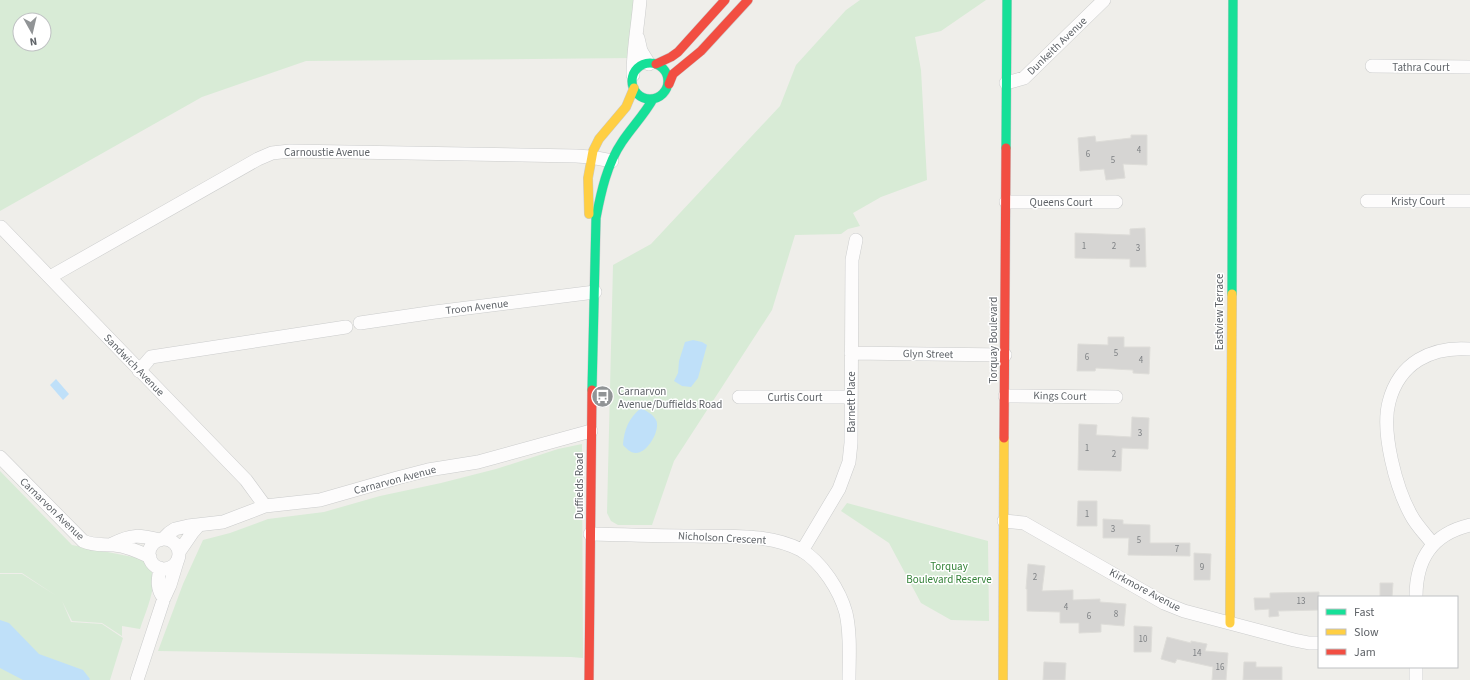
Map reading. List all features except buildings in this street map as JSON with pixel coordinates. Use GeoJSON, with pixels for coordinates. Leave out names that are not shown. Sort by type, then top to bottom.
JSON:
{"type":"FeatureCollection","features":[{"type":"Feature","properties":{"kind":"street"},"geometry":{"type":"LineString","coordinates":[[640,0],[634,49],[634,82],[636,92],[644,98],[653,99],[663,94],[673,74],[701,51],[748,0]]}},
{"type":"Feature","properties":{"kind":"street"},"geometry":{"type":"LineString","coordinates":[[653,64],[671,57],[678,52],[725,0]]}},
{"type":"Feature","properties":{"kind":"street","name":"Torquay Boulevard"},"geometry":{"type":"LineString","coordinates":[[1003,680],[1007,0]]}},
{"type":"Feature","properties":{"kind":"street","name":"Dunkeith Avenue"},"geometry":{"type":"LineString","coordinates":[[1006,83],[1024,78],[1104,0]]}},
{"type":"Feature","properties":{"kind":"street","name":"Eastview Terrace"},"geometry":{"type":"LineString","coordinates":[[1230,623],[1233,0]]}},
{"type":"Feature","properties":{"kind":"street"},"geometry":{"type":"LineString","coordinates":[[637,32],[641,51],[653,64]]}},
{"type":"Feature","properties":{"kind":"street"},"geometry":{"type":"LineString","coordinates":[[634,82],[639,67],[644,64],[653,64],[660,66],[666,73],[669,84]]}},
{"type":"Feature","properties":{"kind":"street","name":"Tathra Court"},"geometry":{"type":"LineString","coordinates":[[1372,66],[1470,67]]}},
{"type":"Feature","properties":{"kind":"street","name":"Duffields Road"},"geometry":{"type":"LineString","coordinates":[[595,292],[588,210],[591,157],[597,143],[630,101],[634,82]]}},
{"type":"Feature","properties":{"kind":"street","name":"Duffields Road"},"geometry":{"type":"LineString","coordinates":[[589,680],[591,431],[596,218],[603,186],[612,161],[627,134],[648,110],[653,99]]}},
{"type":"Feature","properties":{"kind":"street","name":"Carnoustie Avenue"},"geometry":{"type":"LineString","coordinates":[[50,277],[258,159],[272,153],[290,151],[591,157],[612,161]]}},
{"type":"Feature","properties":{"kind":"street","name":"Kristy Court"},"geometry":{"type":"LineString","coordinates":[[1367,201],[1470,201]]}},
{"type":"Feature","properties":{"kind":"street","name":"Queens Court"},"geometry":{"type":"LineString","coordinates":[[1006,202],[1116,202]]}},
{"type":"Feature","properties":{"kind":"street","name":"Sandwich Avenue"},"geometry":{"type":"LineString","coordinates":[[1,227],[246,480],[264,506]]}},
{"type":"Feature","properties":{"kind":"street","name":"Barnett Place"},"geometry":{"type":"LineString","coordinates":[[802,551],[839,489],[849,462],[851,443],[852,260],[856,240]]}},
{"type":"Feature","properties":{"kind":"street","name":"Troon Avenue"},"geometry":{"type":"LineString","coordinates":[[360,324],[435,312],[595,292]]}},
{"type":"Feature","properties":{"kind":"street"},"geometry":{"type":"LineString","coordinates":[[139,371],[151,357],[346,327]]}},
{"type":"Feature","properties":{"kind":"street"},"geometry":{"type":"LineString","coordinates":[[1433,544],[1411,516],[1398,486],[1388,436],[1388,404],[1394,387],[1404,373],[1425,356],[1448,348],[1470,349]]}},
{"type":"Feature","properties":{"kind":"street","name":"Glyn Street"},"geometry":{"type":"LineString","coordinates":[[851,353],[1005,355]]}},
{"type":"Feature","properties":{"kind":"street","name":"Kings Court"},"geometry":{"type":"LineString","coordinates":[[1005,396],[1116,396]]}},
{"type":"Feature","properties":{"kind":"street","name":"Curtis Court"},"geometry":{"type":"LineString","coordinates":[[739,397],[851,397]]}},
{"type":"Feature","properties":{"kind":"street","name":"Carnarvon Avenue"},"geometry":{"type":"LineString","coordinates":[[112,544],[127,537],[138,535],[162,539],[175,529],[223,522],[264,506],[320,500],[428,470],[478,462],[591,431]]}},
{"type":"Feature","properties":{"kind":"street","name":"Carnarvon Avenue"},"geometry":{"type":"LineString","coordinates":[[0,457],[83,540],[90,544],[112,544],[126,547],[150,557]]}},
{"type":"Feature","properties":{"kind":"street","name":"Kirkmore Avenue"},"geometry":{"type":"LineString","coordinates":[[1004,521],[1024,523],[1164,603],[1184,611],[1294,640],[1318,643]]}},
{"type":"Feature","properties":{"kind":"street"},"geometry":{"type":"LineString","coordinates":[[137,680],[164,598],[170,585],[178,557],[178,548],[172,541],[162,539],[156,542],[151,548],[150,557],[153,564],[160,568],[170,568],[178,557],[192,533],[200,525]]}},
{"type":"Feature","properties":{"kind":"street"},"geometry":{"type":"LineString","coordinates":[[1416,596],[1420,566],[1433,544],[1449,532],[1470,525]]}},
{"type":"Feature","properties":{"kind":"street","name":"Nicholson Crescent"},"geometry":{"type":"LineString","coordinates":[[590,534],[746,537],[776,541],[802,551],[814,560],[823,570],[841,597],[849,631],[849,680]]}},
{"type":"Feature","properties":{"kind":"street"},"geometry":{"type":"LineString","coordinates":[[160,568],[158,578],[159,591],[164,598]]}},
{"type":"Feature","properties":{"kind":"street"},"geometry":{"type":"LineString","coordinates":[[1416,668],[1416,680]]}},
{"type":"Feature","properties":{"kind":"green space"},"geometry":{"type":"Polygon","coordinates":[[[0,0],[640,0],[633,58],[306,61],[202,97],[0,211],[0,0]]]}},
{"type":"Feature","properties":{"kind":"green space"},"geometry":{"type":"Polygon","coordinates":[[[860,0],[986,0],[941,31],[915,37],[921,70],[927,180],[881,197],[853,213],[860,226],[848,229],[841,234],[795,235],[772,310],[674,461],[652,525],[618,525],[611,521],[607,513],[613,265],[651,244],[780,106],[796,65],[846,10],[860,0]]]}},
{"type":"Feature","properties":{"kind":"green space"},"geometry":{"type":"Polygon","coordinates":[[[582,444],[583,658],[158,651],[183,584],[203,540],[230,533],[268,519],[324,512],[380,496],[496,469],[558,449],[582,444]]]}},
{"type":"Feature","properties":{"kind":"green space"},"geometry":{"type":"Polygon","coordinates":[[[0,471],[72,545],[143,559],[151,568],[153,578],[152,593],[140,629],[122,626],[122,636],[102,623],[72,621],[62,601],[71,622],[102,624],[123,638],[110,680],[0,680],[0,574],[22,574],[55,595],[22,573],[0,573],[0,471]]]}},
{"type":"Feature","properties":{"kind":"green space","name":"Torquay Boulevard Reserve"},"geometry":{"type":"Polygon","coordinates":[[[847,503],[988,541],[989,621],[951,620],[921,603],[889,543],[841,511],[847,503]]]}},
{"type":"Feature","properties":{"kind":"water"},"geometry":{"type":"Polygon","coordinates":[[[693,340],[707,345],[698,378],[691,387],[682,386],[674,381],[678,373],[679,361],[685,342],[693,340]]]}},
{"type":"Feature","properties":{"kind":"water"},"geometry":{"type":"Polygon","coordinates":[[[56,379],[69,394],[63,400],[50,385],[56,379]]]}},
{"type":"Feature","properties":{"kind":"water"},"geometry":{"type":"Polygon","coordinates":[[[641,408],[655,418],[657,429],[649,445],[641,452],[634,453],[623,445],[626,429],[630,420],[641,408]]]}},
{"type":"Feature","properties":{"kind":"water"},"geometry":{"type":"Polygon","coordinates":[[[0,620],[9,623],[39,654],[83,670],[90,679],[23,680],[0,668],[0,620]]]}},
{"type":"Feature","properties":{"kind":"traffic: fast"},"geometry":{"type":"LineString","coordinates":[[1006,148],[1007,0]]}},
{"type":"Feature","properties":{"kind":"traffic: fast"},"geometry":{"type":"LineString","coordinates":[[1232,294],[1233,0]]}},
{"type":"Feature","properties":{"kind":"traffic: fast"},"geometry":{"type":"LineString","coordinates":[[650,63],[663,68],[668,81],[663,94],[650,99],[637,94],[632,81],[637,68],[650,63]]}},
{"type":"Feature","properties":{"kind":"traffic: fast"},"geometry":{"type":"LineString","coordinates":[[592,390],[596,218],[602,188],[608,169],[617,151],[653,99]]}},
{"type":"Feature","properties":{"kind":"traffic: slow"},"geometry":{"type":"LineString","coordinates":[[589,214],[588,178],[593,151],[599,139],[626,107],[634,88]]}},
{"type":"Feature","properties":{"kind":"traffic: slow"},"geometry":{"type":"LineString","coordinates":[[1230,623],[1232,294]]}},
{"type":"Feature","properties":{"kind":"traffic: slow"},"geometry":{"type":"LineString","coordinates":[[1003,680],[1004,438]]}},
{"type":"Feature","properties":{"kind":"traffic: jam"},"geometry":{"type":"LineString","coordinates":[[656,64],[678,52],[725,0]]}},
{"type":"Feature","properties":{"kind":"traffic: jam"},"geometry":{"type":"LineString","coordinates":[[669,84],[673,74],[701,51],[748,0]]}},
{"type":"Feature","properties":{"kind":"traffic: jam"},"geometry":{"type":"LineString","coordinates":[[1004,438],[1006,148]]}},
{"type":"Feature","properties":{"kind":"traffic: jam"},"geometry":{"type":"LineString","coordinates":[[589,680],[592,390]]}},
{"type":"Feature","properties":{"kind":"place","name":"Carnarvon Avenue/Duffields Road"},"geometry":{"type":"Point","coordinates":[602,397]}}]}
